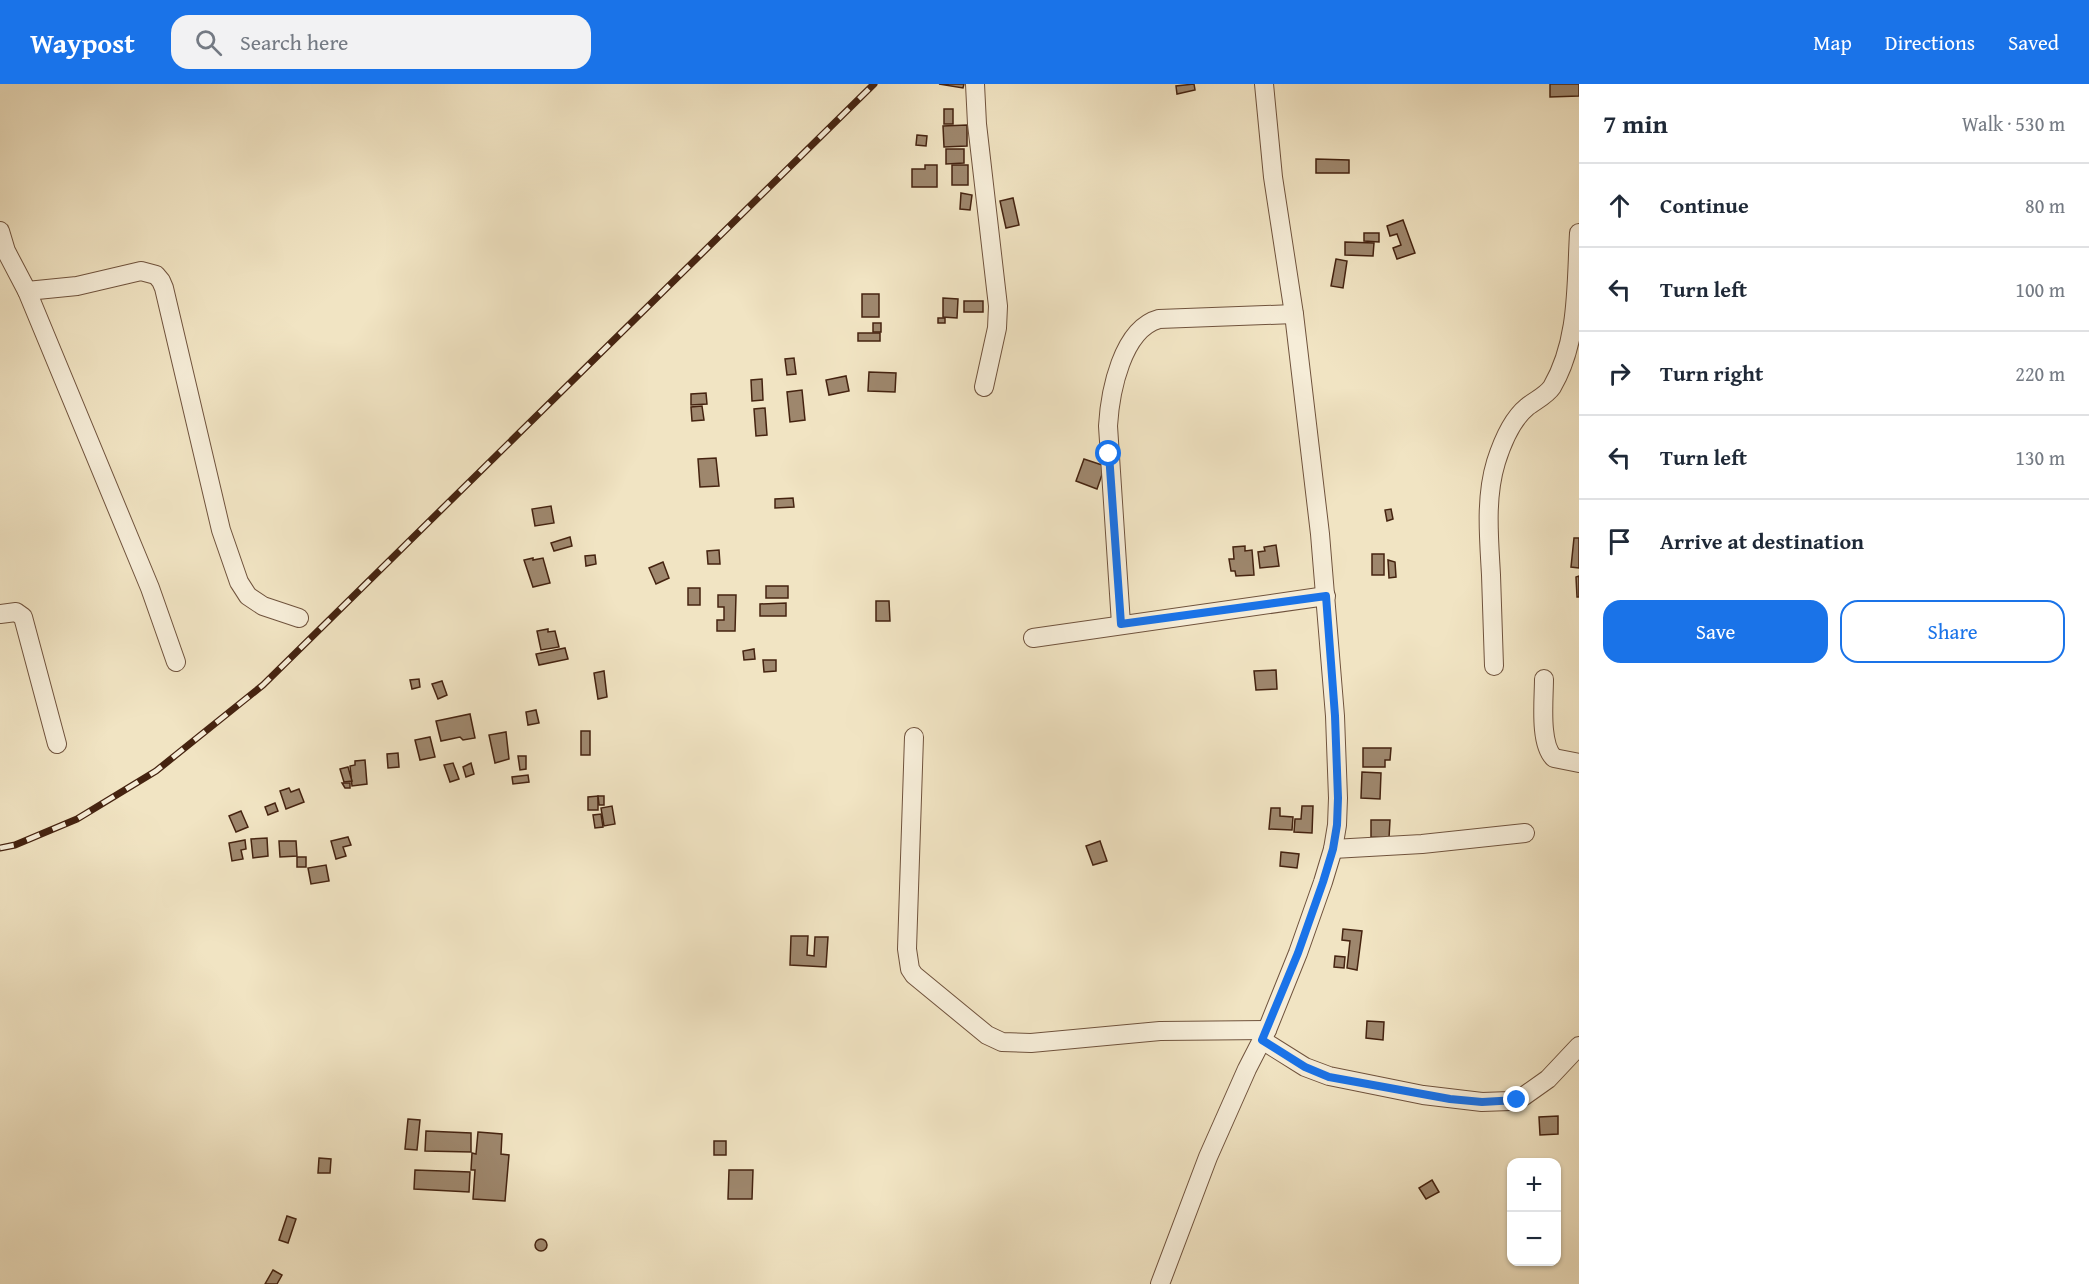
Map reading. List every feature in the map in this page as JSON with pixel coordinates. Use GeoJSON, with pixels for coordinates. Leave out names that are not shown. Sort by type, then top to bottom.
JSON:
{"type":"FeatureCollection","features":[{"type":"Feature","properties":{"kind":"street"},"geometry":{"type":"LineString","coordinates":[[975,84],[977,124],[998,306],[997,328],[984,387]]}},
{"type":"Feature","properties":{"kind":"street"},"geometry":{"type":"LineString","coordinates":[[1160,1284],[1208,1157],[1243,1077],[1265,1035],[1301,943],[1333,849],[1338,798],[1335,716],[1326,596],[1294,314],[1276,199],[1264,84]]}},
{"type":"Feature","properties":{"kind":"street"},"geometry":{"type":"LineString","coordinates":[[0,231],[6,251],[27,291],[150,588],[176,662]]}},
{"type":"Feature","properties":{"kind":"street"},"geometry":{"type":"LineString","coordinates":[[1494,666],[1489,528],[1491,487],[1503,442],[1516,418],[1550,390],[1566,357],[1574,323],[1579,233]]}},
{"type":"Feature","properties":{"kind":"street"},"geometry":{"type":"LineString","coordinates":[[27,291],[77,286],[134,271],[149,272],[159,278],[164,288],[221,530],[239,582],[248,596],[263,606],[299,618]]}},
{"type":"Feature","properties":{"kind":"street"},"geometry":{"type":"LineString","coordinates":[[1121,624],[1108,426],[1111,394],[1119,369],[1135,334],[1151,321],[1159,319],[1294,314]]}},
{"type":"Feature","properties":{"kind":"street"},"geometry":{"type":"LineString","coordinates":[[1034,638],[1326,596]]}},
{"type":"Feature","properties":{"kind":"street"},"geometry":{"type":"LineString","coordinates":[[0,614],[16,612],[23,617],[57,744]]}},
{"type":"Feature","properties":{"kind":"street"},"geometry":{"type":"LineString","coordinates":[[1544,678],[1545,737],[1549,751],[1554,758],[1579,763]]}},
{"type":"Feature","properties":{"kind":"street"},"geometry":{"type":"LineString","coordinates":[[914,737],[907,949],[910,969],[987,1035],[1002,1042],[1031,1043],[1160,1031],[1265,1035],[1305,1067],[1329,1077],[1423,1095],[1482,1102],[1510,1101],[1524,1096],[1548,1079],[1579,1046]]}},
{"type":"Feature","properties":{"kind":"street"},"geometry":{"type":"LineString","coordinates":[[1333,849],[1525,833]]}},
{"type":"Feature","properties":{"kind":"building"},"geometry":{"type":"Polygon","coordinates":[[[939,84],[964,84],[963,88],[939,84]]]}},
{"type":"Feature","properties":{"kind":"building"},"geometry":{"type":"Polygon","coordinates":[[[1194,84],[1195,90],[1177,94],[1176,86],[1194,84]]]}},
{"type":"Feature","properties":{"kind":"building"},"geometry":{"type":"Polygon","coordinates":[[[1550,84],[1579,84],[1579,96],[1550,97],[1550,84]]]}},
{"type":"Feature","properties":{"kind":"building"},"geometry":{"type":"Polygon","coordinates":[[[944,109],[953,109],[953,124],[944,124],[944,109]]]}},
{"type":"Feature","properties":{"kind":"building"},"geometry":{"type":"Polygon","coordinates":[[[967,125],[967,146],[944,147],[943,126],[967,125]]]}},
{"type":"Feature","properties":{"kind":"building"},"geometry":{"type":"Polygon","coordinates":[[[917,135],[927,136],[926,146],[916,145],[917,135]]]}},
{"type":"Feature","properties":{"kind":"building"},"geometry":{"type":"Polygon","coordinates":[[[946,149],[964,149],[964,163],[946,164],[946,149]]]}},
{"type":"Feature","properties":{"kind":"building"},"geometry":{"type":"Polygon","coordinates":[[[1316,159],[1349,160],[1349,173],[1316,173],[1316,159]]]}},
{"type":"Feature","properties":{"kind":"building"},"geometry":{"type":"Polygon","coordinates":[[[925,165],[937,165],[937,187],[912,187],[912,169],[925,169],[925,165]]]}},
{"type":"Feature","properties":{"kind":"building"},"geometry":{"type":"Polygon","coordinates":[[[952,165],[968,165],[968,185],[952,185],[952,165]]]}},
{"type":"Feature","properties":{"kind":"building"},"geometry":{"type":"Polygon","coordinates":[[[961,193],[972,195],[970,210],[960,209],[961,193]]]}},
{"type":"Feature","properties":{"kind":"building"},"geometry":{"type":"Polygon","coordinates":[[[1013,198],[1019,225],[1006,228],[1000,201],[1013,198]]]}},
{"type":"Feature","properties":{"kind":"building"},"geometry":{"type":"Polygon","coordinates":[[[1403,220],[1415,253],[1397,259],[1393,248],[1401,245],[1397,234],[1390,236],[1387,226],[1403,220]]]}},
{"type":"Feature","properties":{"kind":"building"},"geometry":{"type":"Polygon","coordinates":[[[1364,233],[1379,233],[1379,242],[1364,241],[1364,233]]]}},
{"type":"Feature","properties":{"kind":"building"},"geometry":{"type":"Polygon","coordinates":[[[1345,242],[1374,243],[1373,256],[1345,255],[1345,242]]]}},
{"type":"Feature","properties":{"kind":"building"},"geometry":{"type":"Polygon","coordinates":[[[1336,259],[1347,261],[1343,288],[1331,286],[1336,259]]]}},
{"type":"Feature","properties":{"kind":"building"},"geometry":{"type":"Polygon","coordinates":[[[862,294],[879,294],[879,317],[862,317],[862,294]]]}},
{"type":"Feature","properties":{"kind":"building"},"geometry":{"type":"Polygon","coordinates":[[[943,298],[958,299],[957,318],[943,317],[943,298]]]}},
{"type":"Feature","properties":{"kind":"building"},"geometry":{"type":"Polygon","coordinates":[[[964,301],[983,301],[983,312],[964,312],[964,301]]]}},
{"type":"Feature","properties":{"kind":"building"},"geometry":{"type":"Polygon","coordinates":[[[938,318],[945,318],[945,323],[938,323],[938,318]]]}},
{"type":"Feature","properties":{"kind":"building"},"geometry":{"type":"Polygon","coordinates":[[[873,323],[881,323],[881,332],[873,332],[873,323]]]}},
{"type":"Feature","properties":{"kind":"building"},"geometry":{"type":"Polygon","coordinates":[[[858,333],[880,333],[880,341],[858,341],[858,333]]]}},
{"type":"Feature","properties":{"kind":"building"},"geometry":{"type":"Polygon","coordinates":[[[794,358],[796,374],[787,375],[785,359],[794,358]]]}},
{"type":"Feature","properties":{"kind":"building"},"geometry":{"type":"Polygon","coordinates":[[[869,372],[896,373],[895,392],[868,391],[869,372]]]}},
{"type":"Feature","properties":{"kind":"building"},"geometry":{"type":"Polygon","coordinates":[[[846,376],[849,391],[829,395],[826,380],[846,376]]]}},
{"type":"Feature","properties":{"kind":"building"},"geometry":{"type":"Polygon","coordinates":[[[762,379],[763,400],[752,401],[751,380],[762,379]]]}},
{"type":"Feature","properties":{"kind":"building"},"geometry":{"type":"Polygon","coordinates":[[[802,390],[805,420],[790,422],[787,392],[802,390]]]}},
{"type":"Feature","properties":{"kind":"building"},"geometry":{"type":"Polygon","coordinates":[[[706,393],[707,404],[691,405],[691,394],[706,393]]]}},
{"type":"Feature","properties":{"kind":"building"},"geometry":{"type":"Polygon","coordinates":[[[702,406],[704,420],[692,421],[691,407],[702,406]]]}},
{"type":"Feature","properties":{"kind":"building"},"geometry":{"type":"Polygon","coordinates":[[[765,408],[767,435],[756,436],[754,409],[765,408]]]}},
{"type":"Feature","properties":{"kind":"building"},"geometry":{"type":"Polygon","coordinates":[[[716,458],[719,486],[700,487],[698,459],[716,458]]]}},
{"type":"Feature","properties":{"kind":"building"},"geometry":{"type":"Polygon","coordinates":[[[1084,459],[1105,466],[1097,489],[1076,481],[1084,459]]]}},
{"type":"Feature","properties":{"kind":"building"},"geometry":{"type":"Polygon","coordinates":[[[793,498],[794,507],[775,508],[775,499],[793,498]]]}},
{"type":"Feature","properties":{"kind":"building"},"geometry":{"type":"Polygon","coordinates":[[[551,506],[554,523],[535,526],[532,509],[551,506]]]}},
{"type":"Feature","properties":{"kind":"building"},"geometry":{"type":"Polygon","coordinates":[[[1391,509],[1393,519],[1387,521],[1385,510],[1391,509]]]}},
{"type":"Feature","properties":{"kind":"building"},"geometry":{"type":"Polygon","coordinates":[[[570,537],[572,546],[554,551],[551,543],[570,537]]]}},
{"type":"Feature","properties":{"kind":"building"},"geometry":{"type":"Polygon","coordinates":[[[1574,538],[1579,538],[1579,568],[1571,567],[1574,538]]]}},
{"type":"Feature","properties":{"kind":"building"},"geometry":{"type":"Polygon","coordinates":[[[1276,545],[1279,566],[1260,568],[1258,552],[1265,551],[1264,547],[1276,545]]]}},
{"type":"Feature","properties":{"kind":"building"},"geometry":{"type":"Polygon","coordinates":[[[1245,546],[1245,551],[1252,550],[1254,575],[1236,576],[1235,571],[1231,571],[1229,559],[1234,559],[1233,547],[1245,546]]]}},
{"type":"Feature","properties":{"kind":"building"},"geometry":{"type":"Polygon","coordinates":[[[719,550],[720,564],[708,564],[707,551],[719,550]]]}},
{"type":"Feature","properties":{"kind":"building"},"geometry":{"type":"Polygon","coordinates":[[[1372,554],[1384,554],[1384,575],[1372,575],[1372,554]]]}},
{"type":"Feature","properties":{"kind":"building"},"geometry":{"type":"Polygon","coordinates":[[[595,555],[596,564],[586,566],[585,556],[595,555]]]}},
{"type":"Feature","properties":{"kind":"building"},"geometry":{"type":"Polygon","coordinates":[[[533,558],[533,560],[543,558],[550,583],[533,587],[524,560],[533,558]]]}},
{"type":"Feature","properties":{"kind":"building"},"geometry":{"type":"Polygon","coordinates":[[[1388,560],[1395,562],[1396,577],[1389,578],[1388,560]]]}},
{"type":"Feature","properties":{"kind":"building"},"geometry":{"type":"Polygon","coordinates":[[[663,562],[669,578],[656,584],[649,568],[663,562]]]}},
{"type":"Feature","properties":{"kind":"building"},"geometry":{"type":"Polygon","coordinates":[[[1579,576],[1579,597],[1577,597],[1576,577],[1579,576]]]}},
{"type":"Feature","properties":{"kind":"building"},"geometry":{"type":"Polygon","coordinates":[[[766,586],[788,586],[788,598],[766,598],[766,586]]]}},
{"type":"Feature","properties":{"kind":"building"},"geometry":{"type":"Polygon","coordinates":[[[688,588],[700,588],[700,605],[688,605],[688,588]]]}},
{"type":"Feature","properties":{"kind":"building"},"geometry":{"type":"Polygon","coordinates":[[[718,595],[736,595],[735,631],[717,631],[717,620],[724,620],[724,607],[718,607],[718,595]]]}},
{"type":"Feature","properties":{"kind":"building"},"geometry":{"type":"Polygon","coordinates":[[[876,601],[889,601],[890,621],[876,621],[876,601]]]}},
{"type":"Feature","properties":{"kind":"building"},"geometry":{"type":"Polygon","coordinates":[[[786,603],[786,616],[760,616],[760,604],[786,603]]]}},
{"type":"Feature","properties":{"kind":"building"},"geometry":{"type":"Polygon","coordinates":[[[548,629],[548,632],[555,631],[559,647],[541,650],[537,631],[548,629]]]}},
{"type":"Feature","properties":{"kind":"building"},"geometry":{"type":"Polygon","coordinates":[[[565,648],[568,659],[539,665],[536,654],[565,648]]]}},
{"type":"Feature","properties":{"kind":"building"},"geometry":{"type":"Polygon","coordinates":[[[754,649],[755,659],[744,660],[743,651],[754,649]]]}},
{"type":"Feature","properties":{"kind":"building"},"geometry":{"type":"Polygon","coordinates":[[[763,660],[776,660],[776,671],[764,672],[763,660]]]}},
{"type":"Feature","properties":{"kind":"building"},"geometry":{"type":"Polygon","coordinates":[[[1276,670],[1277,689],[1256,690],[1254,671],[1276,670]]]}},
{"type":"Feature","properties":{"kind":"building"},"geometry":{"type":"Polygon","coordinates":[[[604,671],[607,697],[598,699],[594,673],[604,671]]]}},
{"type":"Feature","properties":{"kind":"building"},"geometry":{"type":"Polygon","coordinates":[[[419,679],[420,687],[412,689],[410,680],[419,679]]]}},
{"type":"Feature","properties":{"kind":"building"},"geometry":{"type":"Polygon","coordinates":[[[442,681],[447,695],[438,699],[432,684],[442,681]]]}},
{"type":"Feature","properties":{"kind":"building"},"geometry":{"type":"Polygon","coordinates":[[[536,710],[539,723],[528,725],[526,712],[536,710]]]}},
{"type":"Feature","properties":{"kind":"building"},"geometry":{"type":"Polygon","coordinates":[[[470,714],[475,738],[463,740],[460,737],[441,741],[436,721],[470,714]]]}},
{"type":"Feature","properties":{"kind":"building"},"geometry":{"type":"Polygon","coordinates":[[[581,731],[590,731],[590,755],[581,755],[581,731]]]}},
{"type":"Feature","properties":{"kind":"building"},"geometry":{"type":"Polygon","coordinates":[[[506,732],[509,759],[495,763],[489,735],[506,732]]]}},
{"type":"Feature","properties":{"kind":"building"},"geometry":{"type":"Polygon","coordinates":[[[430,737],[435,757],[420,760],[415,740],[430,737]]]}},
{"type":"Feature","properties":{"kind":"building"},"geometry":{"type":"Polygon","coordinates":[[[1363,748],[1391,748],[1390,760],[1385,760],[1385,767],[1363,767],[1363,748]]]}},
{"type":"Feature","properties":{"kind":"building"},"geometry":{"type":"Polygon","coordinates":[[[398,753],[399,767],[388,768],[387,754],[398,753]]]}},
{"type":"Feature","properties":{"kind":"building"},"geometry":{"type":"Polygon","coordinates":[[[518,756],[526,756],[526,769],[520,770],[518,756]]]}},
{"type":"Feature","properties":{"kind":"building"},"geometry":{"type":"Polygon","coordinates":[[[365,760],[367,784],[352,786],[350,766],[355,765],[355,761],[365,760]]]}},
{"type":"Feature","properties":{"kind":"building"},"geometry":{"type":"Polygon","coordinates":[[[453,763],[459,779],[450,782],[444,765],[453,763]]]}},
{"type":"Feature","properties":{"kind":"building"},"geometry":{"type":"Polygon","coordinates":[[[471,763],[474,774],[466,777],[463,767],[471,763]]]}},
{"type":"Feature","properties":{"kind":"building"},"geometry":{"type":"Polygon","coordinates":[[[348,767],[352,781],[344,782],[340,769],[348,767]]]}},
{"type":"Feature","properties":{"kind":"building"},"geometry":{"type":"Polygon","coordinates":[[[1362,772],[1381,773],[1380,799],[1361,798],[1362,772]]]}},
{"type":"Feature","properties":{"kind":"building"},"geometry":{"type":"Polygon","coordinates":[[[528,775],[529,782],[513,784],[512,777],[528,775]]]}},
{"type":"Feature","properties":{"kind":"building"},"geometry":{"type":"Polygon","coordinates":[[[342,783],[350,783],[350,788],[345,788],[342,783]]]}},
{"type":"Feature","properties":{"kind":"building"},"geometry":{"type":"Polygon","coordinates":[[[289,788],[291,792],[299,789],[304,802],[286,809],[280,791],[289,788]]]}},
{"type":"Feature","properties":{"kind":"building"},"geometry":{"type":"Polygon","coordinates":[[[598,796],[598,810],[588,810],[588,797],[598,796]]]}},
{"type":"Feature","properties":{"kind":"building"},"geometry":{"type":"Polygon","coordinates":[[[598,796],[604,796],[604,805],[599,805],[598,796]]]}},
{"type":"Feature","properties":{"kind":"building"},"geometry":{"type":"Polygon","coordinates":[[[275,803],[278,811],[268,815],[265,807],[275,803]]]}},
{"type":"Feature","properties":{"kind":"building"},"geometry":{"type":"Polygon","coordinates":[[[612,806],[615,824],[604,826],[601,808],[612,806]]]}},
{"type":"Feature","properties":{"kind":"building"},"geometry":{"type":"Polygon","coordinates":[[[1302,806],[1313,806],[1312,833],[1294,832],[1295,819],[1301,819],[1302,806]]]}},
{"type":"Feature","properties":{"kind":"building"},"geometry":{"type":"Polygon","coordinates":[[[1271,808],[1280,808],[1280,816],[1293,817],[1292,830],[1269,829],[1271,808]]]}},
{"type":"Feature","properties":{"kind":"building"},"geometry":{"type":"Polygon","coordinates":[[[241,811],[248,827],[236,832],[229,816],[241,811]]]}},
{"type":"Feature","properties":{"kind":"building"},"geometry":{"type":"Polygon","coordinates":[[[601,814],[603,827],[595,828],[593,815],[601,814]]]}},
{"type":"Feature","properties":{"kind":"building"},"geometry":{"type":"Polygon","coordinates":[[[1371,820],[1390,820],[1389,838],[1371,837],[1371,820]]]}},
{"type":"Feature","properties":{"kind":"building"},"geometry":{"type":"Polygon","coordinates":[[[348,837],[351,845],[343,847],[346,856],[336,859],[331,841],[348,837]]]}},
{"type":"Feature","properties":{"kind":"building"},"geometry":{"type":"Polygon","coordinates":[[[267,838],[268,856],[253,858],[251,839],[267,838]]]}},
{"type":"Feature","properties":{"kind":"building"},"geometry":{"type":"Polygon","coordinates":[[[245,840],[246,849],[241,850],[243,859],[232,861],[229,843],[245,840]]]}},
{"type":"Feature","properties":{"kind":"building"},"geometry":{"type":"Polygon","coordinates":[[[279,841],[296,841],[297,856],[280,857],[279,841]]]}},
{"type":"Feature","properties":{"kind":"building"},"geometry":{"type":"Polygon","coordinates":[[[1100,841],[1107,861],[1093,865],[1086,846],[1100,841]]]}},
{"type":"Feature","properties":{"kind":"building"},"geometry":{"type":"Polygon","coordinates":[[[1281,852],[1299,854],[1297,868],[1280,866],[1281,852]]]}},
{"type":"Feature","properties":{"kind":"building"},"geometry":{"type":"Polygon","coordinates":[[[297,857],[306,857],[306,867],[297,867],[297,857]]]}},
{"type":"Feature","properties":{"kind":"building"},"geometry":{"type":"Polygon","coordinates":[[[326,865],[329,881],[311,884],[308,868],[326,865]]]}},
{"type":"Feature","properties":{"kind":"building"},"geometry":{"type":"Polygon","coordinates":[[[1343,929],[1362,931],[1357,970],[1347,968],[1350,941],[1342,940],[1343,929]]]}},
{"type":"Feature","properties":{"kind":"building"},"geometry":{"type":"Polygon","coordinates":[[[791,936],[808,936],[807,955],[814,956],[815,937],[828,937],[826,967],[790,965],[791,936]]]}},
{"type":"Feature","properties":{"kind":"building"},"geometry":{"type":"Polygon","coordinates":[[[1335,956],[1345,957],[1344,968],[1334,967],[1335,956]]]}},
{"type":"Feature","properties":{"kind":"building"},"geometry":{"type":"Polygon","coordinates":[[[1367,1021],[1384,1022],[1383,1040],[1366,1038],[1367,1021]]]}},
{"type":"Feature","properties":{"kind":"building"},"geometry":{"type":"Polygon","coordinates":[[[1558,1116],[1558,1134],[1540,1135],[1539,1117],[1558,1116]]]}},
{"type":"Feature","properties":{"kind":"building"},"geometry":{"type":"Polygon","coordinates":[[[408,1119],[420,1120],[417,1150],[405,1149],[408,1119]]]}},
{"type":"Feature","properties":{"kind":"building"},"geometry":{"type":"Polygon","coordinates":[[[426,1131],[471,1133],[471,1152],[425,1151],[426,1131]]]}},
{"type":"Feature","properties":{"kind":"building"},"geometry":{"type":"Polygon","coordinates":[[[478,1132],[502,1134],[501,1154],[509,1155],[505,1201],[473,1199],[475,1170],[471,1170],[472,1153],[476,1154],[478,1132]]]}},
{"type":"Feature","properties":{"kind":"building"},"geometry":{"type":"Polygon","coordinates":[[[714,1141],[726,1141],[726,1155],[714,1155],[714,1141]]]}},
{"type":"Feature","properties":{"kind":"building"},"geometry":{"type":"Polygon","coordinates":[[[319,1158],[331,1159],[330,1173],[318,1173],[319,1158]]]}},
{"type":"Feature","properties":{"kind":"building"},"geometry":{"type":"Polygon","coordinates":[[[415,1170],[470,1172],[469,1192],[414,1189],[415,1170]]]}},
{"type":"Feature","properties":{"kind":"building"},"geometry":{"type":"Polygon","coordinates":[[[729,1170],[753,1170],[752,1199],[728,1199],[729,1170]]]}},
{"type":"Feature","properties":{"kind":"building"},"geometry":{"type":"Polygon","coordinates":[[[1432,1180],[1439,1192],[1426,1199],[1419,1188],[1432,1180]]]}},
{"type":"Feature","properties":{"kind":"building"},"geometry":{"type":"Polygon","coordinates":[[[287,1216],[296,1219],[288,1243],[279,1240],[287,1216]]]}},
{"type":"Feature","properties":{"kind":"building"},"geometry":{"type":"Polygon","coordinates":[[[541,1239],[547,1245],[541,1251],[535,1245],[541,1239]]]}},
{"type":"Feature","properties":{"kind":"building"},"geometry":{"type":"Polygon","coordinates":[[[273,1270],[282,1275],[277,1284],[265,1284],[273,1270]]]}},
{"type":"Feature","properties":{"kind":"railway"},"geometry":{"type":"LineString","coordinates":[[0,848],[15,845],[77,819],[156,771],[263,685],[874,84]]}},
{"type":"Feature","properties":{"kind":"route"},"geometry":{"type":"LineString","coordinates":[[1109,454],[1121,624],[1326,596],[1335,716],[1337,825],[1333,849],[1323,882],[1298,953],[1262,1040],[1305,1067],[1329,1077],[1450,1099],[1482,1102],[1517,1100]]}}]}
